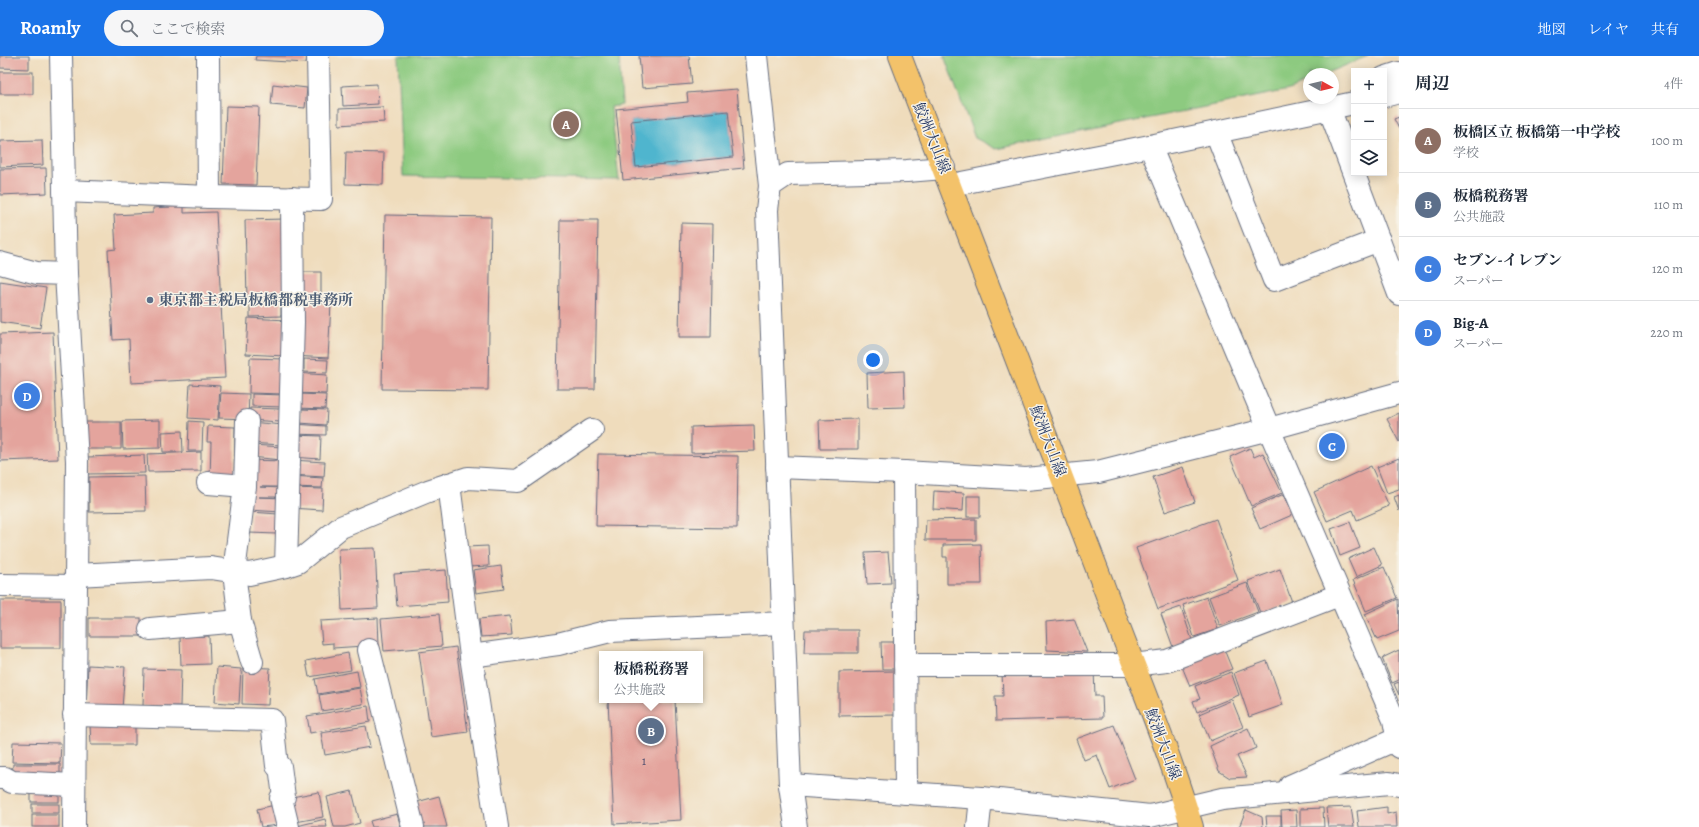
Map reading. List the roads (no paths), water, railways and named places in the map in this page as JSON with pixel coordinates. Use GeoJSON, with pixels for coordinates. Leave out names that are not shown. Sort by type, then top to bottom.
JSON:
{"type":"FeatureCollection","features":[{"type":"Feature","properties":{"kind":"main road","name":"鮫洲大山線"},"geometry":{"type":"LineString","coordinates":[[900,56],[1062,476],[1132,665],[1178,780],[1189,817]]}},
{"type":"Feature","properties":{"kind":"street"},"geometry":{"type":"LineString","coordinates":[[61,56],[64,191],[62,274],[77,461],[74,827]]}},
{"type":"Feature","properties":{"kind":"street"},"geometry":{"type":"LineString","coordinates":[[208,56],[208,197]]}},
{"type":"Feature","properties":{"kind":"street"},"geometry":{"type":"LineString","coordinates":[[64,191],[208,197],[321,199],[318,56]]}},
{"type":"Feature","properties":{"kind":"street"},"geometry":{"type":"LineString","coordinates":[[756,56],[770,186],[767,210],[783,623],[790,785],[796,827]]}},
{"type":"Feature","properties":{"kind":"street"},"geometry":{"type":"LineString","coordinates":[[1387,77],[1399,73]]}},
{"type":"Feature","properties":{"kind":"street"},"geometry":{"type":"LineString","coordinates":[[1329,108],[1351,91]]}},
{"type":"Feature","properties":{"kind":"street"},"geometry":{"type":"LineString","coordinates":[[1387,95],[1399,92]]}},
{"type":"Feature","properties":{"kind":"street"},"geometry":{"type":"LineString","coordinates":[[770,186],[788,174],[907,171],[947,176],[1150,146],[1351,103]]}},
{"type":"Feature","properties":{"kind":"street"},"geometry":{"type":"LineString","coordinates":[[1329,108],[1399,294]]}},
{"type":"Feature","properties":{"kind":"street"},"geometry":{"type":"LineString","coordinates":[[1216,132],[1274,280],[1379,240]]}},
{"type":"Feature","properties":{"kind":"street"},"geometry":{"type":"LineString","coordinates":[[1150,146],[1339,595],[1394,720],[1398,741],[1273,794]]}},
{"type":"Feature","properties":{"kind":"street"},"geometry":{"type":"LineString","coordinates":[[286,566],[293,322],[292,198]]}},
{"type":"Feature","properties":{"kind":"street"},"geometry":{"type":"LineString","coordinates":[[0,263],[36,273],[62,274]]}},
{"type":"Feature","properties":{"kind":"street"},"geometry":{"type":"LineString","coordinates":[[777,467],[1026,479],[1098,472],[1269,429],[1399,392]]}},
{"type":"Feature","properties":{"kind":"street"},"geometry":{"type":"LineString","coordinates":[[247,421],[244,486],[234,572],[240,621],[252,662]]}},
{"type":"Feature","properties":{"kind":"street"},"geometry":{"type":"LineString","coordinates":[[0,585],[76,581],[211,568],[249,574],[286,566],[298,562],[341,527],[428,491],[459,481],[518,481],[592,430]]}},
{"type":"Feature","properties":{"kind":"street"},"geometry":{"type":"LineString","coordinates":[[904,472],[906,793]]}},
{"type":"Feature","properties":{"kind":"street"},"geometry":{"type":"LineString","coordinates":[[459,481],[470,656],[498,827]]}},
{"type":"Feature","properties":{"kind":"street"},"geometry":{"type":"LineString","coordinates":[[208,483],[244,486]]}},
{"type":"Feature","properties":{"kind":"street"},"geometry":{"type":"LineString","coordinates":[[905,665],[1132,665],[1167,661],[1339,595]]}},
{"type":"Feature","properties":{"kind":"street"},"geometry":{"type":"LineString","coordinates":[[150,629],[240,621]]}},
{"type":"Feature","properties":{"kind":"street"},"geometry":{"type":"LineString","coordinates":[[470,656],[558,644],[610,631],[783,623]]}},
{"type":"Feature","properties":{"kind":"street"},"geometry":{"type":"LineString","coordinates":[[369,650],[413,827]]}},
{"type":"Feature","properties":{"kind":"street"},"geometry":{"type":"LineString","coordinates":[[74,715],[272,720],[277,766],[280,766],[284,797],[280,798],[288,827]]}},
{"type":"Feature","properties":{"kind":"street"},"geometry":{"type":"LineString","coordinates":[[2,778],[12,782],[74,785]]}},
{"type":"Feature","properties":{"kind":"street"},"geometry":{"type":"LineString","coordinates":[[790,785],[981,798],[1150,816],[1189,817],[1222,799],[1389,783],[1399,785]]}},
{"type":"Feature","properties":{"kind":"street"},"geometry":{"type":"LineString","coordinates":[[978,827],[981,798]]}},
{"type":"Feature","properties":{"kind":"water"},"geometry":{"type":"Polygon","coordinates":[[[728,111],[733,157],[636,167],[631,121],[728,111]]]}},
{"type":"Feature","properties":{"kind":"place","name":"板橋区立 板橋第一中学校"},"geometry":{"type":"Point","coordinates":[566,124]}},
{"type":"Feature","properties":{"kind":"place","name":"東京都主税局板橋都税事務所"},"geometry":{"type":"Point","coordinates":[150,300]}},
{"type":"Feature","properties":{"kind":"place","name":"Big-A"},"geometry":{"type":"Point","coordinates":[27,396]}},
{"type":"Feature","properties":{"kind":"place","name":"セブン-イレブン"},"geometry":{"type":"Point","coordinates":[1332,446]}},
{"type":"Feature","properties":{"kind":"place","name":"板橋税務署"},"geometry":{"type":"Point","coordinates":[651,731]}}]}
